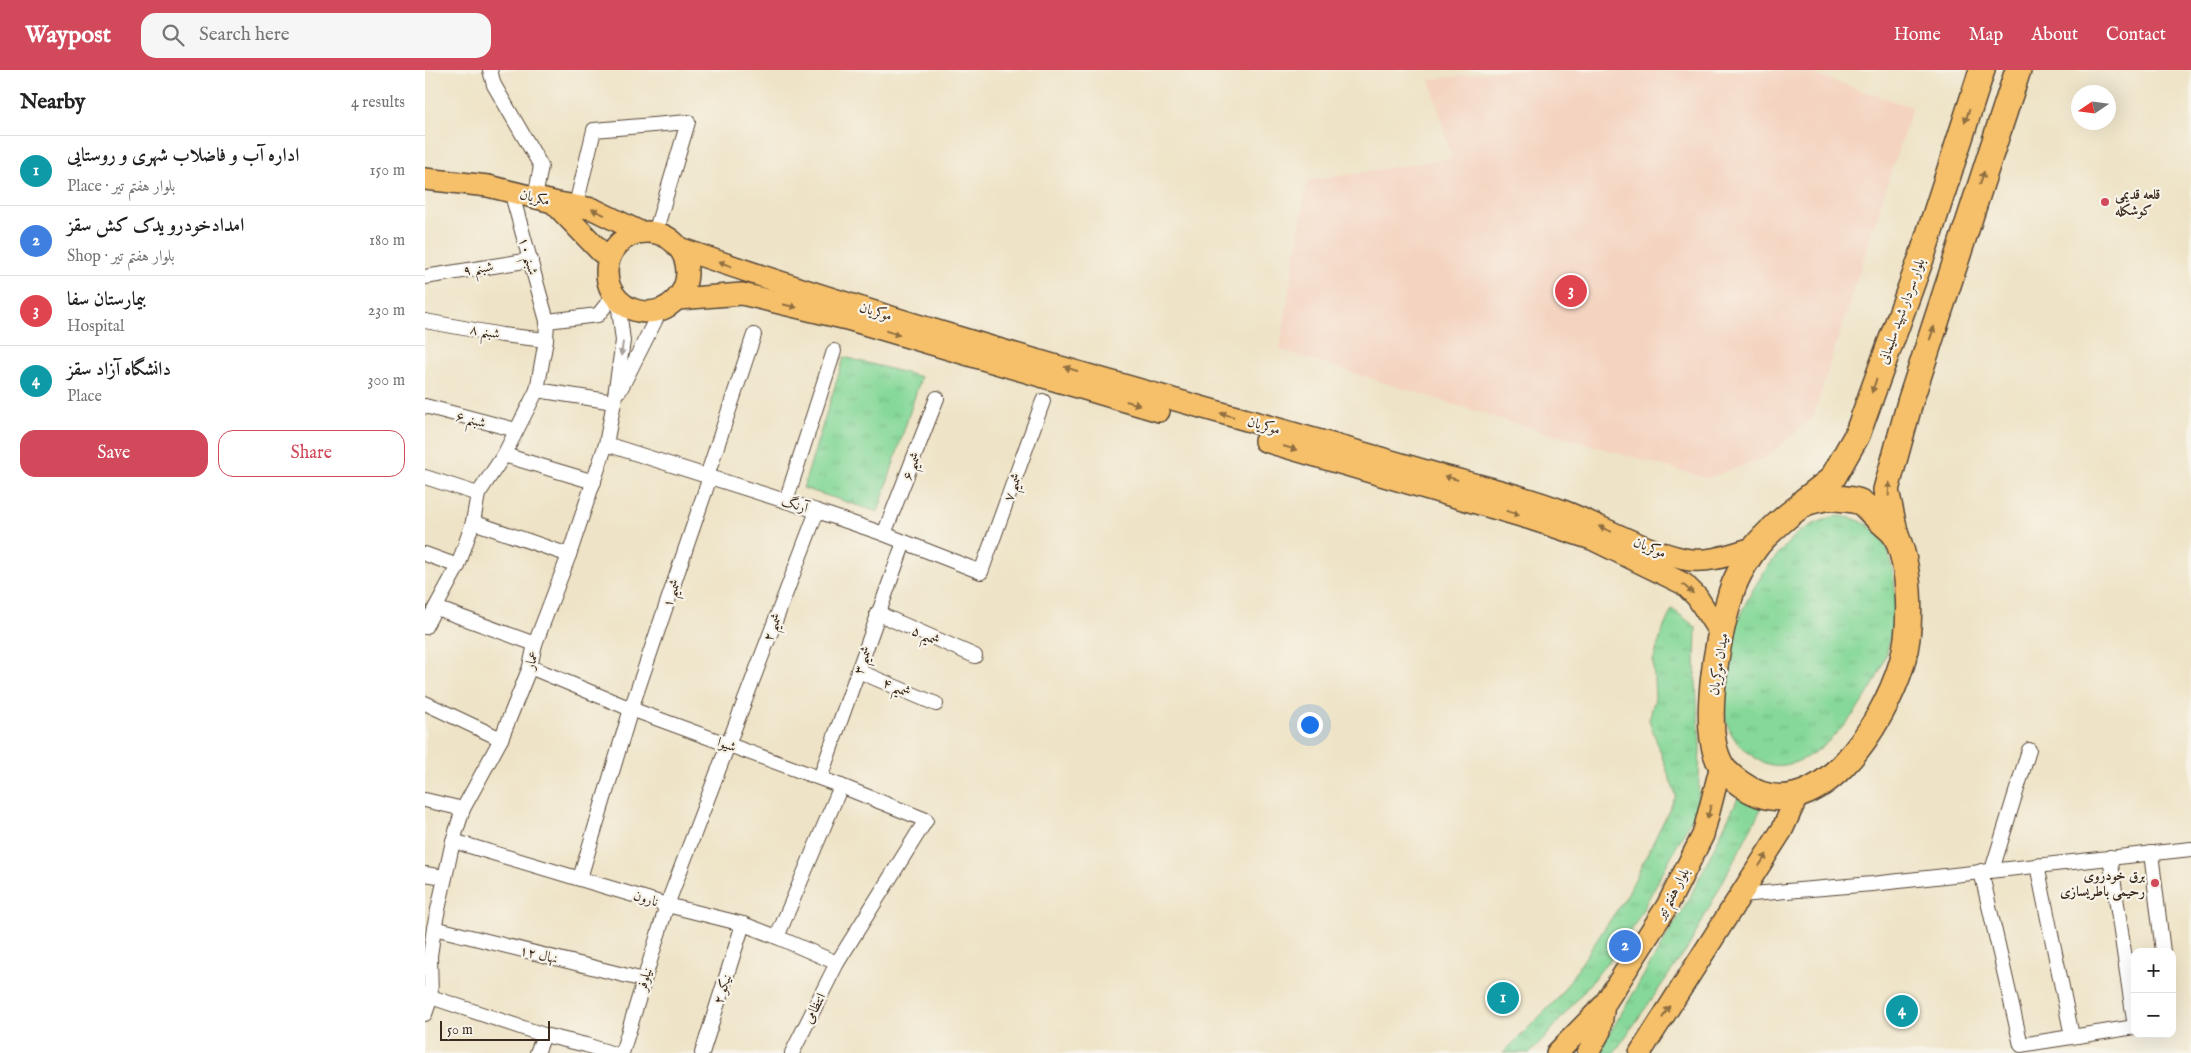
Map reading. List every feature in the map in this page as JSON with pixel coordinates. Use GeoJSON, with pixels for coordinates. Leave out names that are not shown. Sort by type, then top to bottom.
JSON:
{"type":"FeatureCollection","features":[{"type":"Feature","properties":{"kind":"highway","name":"بلوار سردار شهید سلیمانی"},"geometry":{"type":"LineString","coordinates":[[1777,526],[1832,479],[1857,435],[1922,256],[1982,70]]}},
{"type":"Feature","properties":{"kind":"highway"},"geometry":{"type":"LineString","coordinates":[[1797,797],[1829,779],[1861,745],[1887,700],[1902,663],[1910,619],[1905,574],[1887,490],[1910,402],[2017,70]]}},
{"type":"Feature","properties":{"kind":"highway","name":"میدان موکریان"},"geometry":{"type":"LineString","coordinates":[[1797,797],[1783,798],[1759,795],[1741,784],[1721,765],[1711,733],[1712,682],[1730,596],[1745,563],[1756,547],[1777,526],[1805,504],[1829,497],[1860,502],[1897,536]]}},
{"type":"Feature","properties":{"kind":"main road","name":"مکریان"},"geometry":{"type":"LineString","coordinates":[[425,179],[488,186],[544,200],[593,209],[648,232]]}},
{"type":"Feature","properties":{"kind":"main road"},"geometry":{"type":"LineString","coordinates":[[544,200],[609,258]]}},
{"type":"Feature","properties":{"kind":"main road"},"geometry":{"type":"LineString","coordinates":[[648,232],[665,236],[679,248],[685,260],[687,273],[685,287],[678,298],[660,311],[637,312],[627,308],[616,298],[608,284],[607,270],[609,258],[616,246],[627,237],[648,232]]}},
{"type":"Feature","properties":{"kind":"main road","name":"موکریان"},"geometry":{"type":"LineString","coordinates":[[679,248],[771,280],[1159,396],[1560,509],[1666,554],[1687,560],[1722,557],[1756,547]]}},
{"type":"Feature","properties":{"kind":"main road"},"geometry":{"type":"LineString","coordinates":[[678,298],[742,294],[847,319],[1036,376],[1413,484],[1592,539],[1684,584],[1697,597],[1722,636]]}},
{"type":"Feature","properties":{"kind":"main road","name":"بلوار هفتم تیر"},"geometry":{"type":"LineString","coordinates":[[1557,1053],[1604,1005],[1667,906],[1703,835],[1721,765]]}},
{"type":"Feature","properties":{"kind":"main road"},"geometry":{"type":"LineString","coordinates":[[1640,1053],[1782,830],[1797,797]]}},
{"type":"Feature","properties":{"kind":"main road"},"geometry":{"type":"LineString","coordinates":[[1588,1053],[1600,1031],[1604,1005]]}},
{"type":"Feature","properties":{"kind":"street"},"geometry":{"type":"LineString","coordinates":[[490,70],[494,85],[541,166],[544,200]]}},
{"type":"Feature","properties":{"kind":"street"},"geometry":{"type":"LineString","coordinates":[[575,205],[594,130],[688,122],[648,232]]}},
{"type":"Feature","properties":{"kind":"street","name":"شبنم ۱۰"},"geometry":{"type":"LineString","coordinates":[[478,494],[504,455],[537,390],[546,340],[547,321],[511,191]]}},
{"type":"Feature","properties":{"kind":"street","name":"شبنم ۹"},"geometry":{"type":"LineString","coordinates":[[425,277],[531,260]]}},
{"type":"Feature","properties":{"kind":"street"},"geometry":{"type":"LineString","coordinates":[[547,321],[598,315],[616,298]]}},
{"type":"Feature","properties":{"kind":"street","name":"عمار"},"geometry":{"type":"LineString","coordinates":[[425,1014],[431,997],[427,956],[444,877],[463,809],[501,739],[530,667],[535,644],[569,555],[606,444],[623,341],[616,298]]}},
{"type":"Feature","properties":{"kind":"street"},"geometry":{"type":"LineString","coordinates":[[537,390],[614,402],[660,311]]}},
{"type":"Feature","properties":{"kind":"street","name":"شبنم ۸"},"geometry":{"type":"LineString","coordinates":[[425,321],[546,340]]}},
{"type":"Feature","properties":{"kind":"street","name":"شمیم ۱"},"geometry":{"type":"LineString","coordinates":[[580,878],[631,709],[709,477],[754,334]]}},
{"type":"Feature","properties":{"kind":"street"},"geometry":{"type":"LineString","coordinates":[[786,501],[834,351]]}},
{"type":"Feature","properties":{"kind":"street","name":"شمیم ۶"},"geometry":{"type":"LineString","coordinates":[[884,534],[937,398]]}},
{"type":"Feature","properties":{"kind":"street","name":"شمیم ۷"},"geometry":{"type":"LineString","coordinates":[[981,572],[1043,401]]}},
{"type":"Feature","properties":{"kind":"street","name":"شبنم ۶"},"geometry":{"type":"LineString","coordinates":[[425,406],[516,430]]}},
{"type":"Feature","properties":{"kind":"street","name":"آرنگ"},"geometry":{"type":"LineString","coordinates":[[606,444],[817,511],[884,534],[981,572]]}},
{"type":"Feature","properties":{"kind":"street"},"geometry":{"type":"LineString","coordinates":[[504,455],[594,482]]}},
{"type":"Feature","properties":{"kind":"street"},"geometry":{"type":"LineString","coordinates":[[425,477],[478,494],[473,522],[458,566],[425,627]]}},
{"type":"Feature","properties":{"kind":"street","name":"شمیم ۲"},"geometry":{"type":"LineString","coordinates":[[667,905],[817,511]]}},
{"type":"Feature","properties":{"kind":"street"},"geometry":{"type":"LineString","coordinates":[[473,522],[569,555]]}},
{"type":"Feature","properties":{"kind":"street","name":"شمیم ۳"},"geometry":{"type":"LineString","coordinates":[[820,778],[904,542]]}},
{"type":"Feature","properties":{"kind":"street"},"geometry":{"type":"LineString","coordinates":[[425,554],[458,566]]}},
{"type":"Feature","properties":{"kind":"street"},"geometry":{"type":"LineString","coordinates":[[436,608],[535,644]]}},
{"type":"Feature","properties":{"kind":"street","name":"شمیم ۵"},"geometry":{"type":"LineString","coordinates":[[877,614],[975,656]]}},
{"type":"Feature","properties":{"kind":"street","name":"شیوا"},"geometry":{"type":"LineString","coordinates":[[530,667],[631,709],[820,778],[925,820]]}},
{"type":"Feature","properties":{"kind":"street","name":"شمیم ۴"},"geometry":{"type":"LineString","coordinates":[[858,671],[936,704]]}},
{"type":"Feature","properties":{"kind":"street"},"geometry":{"type":"LineString","coordinates":[[425,703],[501,739]]}},
{"type":"Feature","properties":{"kind":"street"},"geometry":{"type":"LineString","coordinates":[[2029,750],[1986,871],[2021,1045],[2131,1028]]}},
{"type":"Feature","properties":{"kind":"street"},"geometry":{"type":"LineString","coordinates":[[777,937],[841,786]]}},
{"type":"Feature","properties":{"kind":"street"},"geometry":{"type":"LineString","coordinates":[[425,800],[463,809]]}},
{"type":"Feature","properties":{"kind":"street","name":"انتظامی"},"geometry":{"type":"LineString","coordinates":[[792,1053],[837,964],[925,820]]}},
{"type":"Feature","properties":{"kind":"street","name":"نارون"},"geometry":{"type":"LineString","coordinates":[[453,841],[667,905],[743,924],[837,964]]}},
{"type":"Feature","properties":{"kind":"street"},"geometry":{"type":"LineString","coordinates":[[1739,895],[1872,884],[2191,849]]}},
{"type":"Feature","properties":{"kind":"street"},"geometry":{"type":"LineString","coordinates":[[2151,853],[2163,948]]}},
{"type":"Feature","properties":{"kind":"street"},"geometry":{"type":"LineString","coordinates":[[2110,858],[2131,1000]]}},
{"type":"Feature","properties":{"kind":"street"},"geometry":{"type":"LineString","coordinates":[[2037,865],[2072,1036]]}},
{"type":"Feature","properties":{"kind":"street"},"geometry":{"type":"LineString","coordinates":[[425,874],[444,877]]}},
{"type":"Feature","properties":{"kind":"street","name":"نیلوفر"},"geometry":{"type":"LineString","coordinates":[[622,1053],[667,905]]}},
{"type":"Feature","properties":{"kind":"street","name":"نیکو ۲"},"geometry":{"type":"LineString","coordinates":[[701,1053],[743,924]]}},
{"type":"Feature","properties":{"kind":"street","name":"نهال ۱۲"},"geometry":{"type":"LineString","coordinates":[[434,928],[644,980]]}},
{"type":"Feature","properties":{"kind":"street"},"geometry":{"type":"LineString","coordinates":[[431,997],[585,1049],[611,1053]]}},
{"type":"Feature","properties":{"kind":"street"},"geometry":{"type":"LineString","coordinates":[[537,1053],[544,1035]]}},
{"type":"Feature","properties":{"kind":"shaded area"},"geometry":{"type":"Polygon","coordinates":[[[1504,70],[1800,70],[1912,107],[1813,417],[1766,458],[1706,478],[1520,425],[1280,350],[1307,181],[1452,158],[1430,80],[1504,70]]]}},
{"type":"Feature","properties":{"kind":"green space"},"geometry":{"type":"Polygon","coordinates":[[[844,357],[921,377],[878,512],[803,488],[844,357]]]}},
{"type":"Feature","properties":{"kind":"green space"},"geometry":{"type":"Polygon","coordinates":[[[1836,516],[1848,517],[1867,524],[1885,545],[1892,567],[1895,594],[1894,619],[1889,644],[1872,686],[1846,723],[1811,754],[1792,763],[1773,765],[1755,758],[1740,746],[1726,720],[1724,696],[1734,634],[1737,623],[1753,590],[1765,570],[1780,552],[1798,533],[1836,516]]]}},
{"type":"Feature","properties":{"kind":"green space"},"geometry":{"type":"Polygon","coordinates":[[[1672,609],[1696,627],[1695,668],[1700,745],[1698,806],[1627,939],[1530,1053],[1503,1053],[1558,998],[1627,895],[1676,796],[1649,720],[1655,698],[1653,661],[1663,629],[1672,609]]]}},
{"type":"Feature","properties":{"kind":"green space"},"geometry":{"type":"Polygon","coordinates":[[[1739,796],[1761,809],[1689,946],[1614,1053],[1598,1053],[1690,897],[1739,796]]]}},
{"type":"Feature","properties":{"kind":"place","name":"قلعه قدیمی کوشکله"},"geometry":{"type":"Point","coordinates":[2105,202]}},
{"type":"Feature","properties":{"kind":"place","name":"بیمارستان سفا"},"geometry":{"type":"Point","coordinates":[1571,291]}},
{"type":"Feature","properties":{"kind":"place","name":"برق خودروی رحیمی باطریسازی"},"geometry":{"type":"Point","coordinates":[2155,883]}},
{"type":"Feature","properties":{"kind":"place","name":"امدادخودرو یدک کش سقز"},"geometry":{"type":"Point","coordinates":[1625,946]}},
{"type":"Feature","properties":{"kind":"place","name":"اداره آب و فاضلاب شهری و روستایی"},"geometry":{"type":"Point","coordinates":[1503,998]}},
{"type":"Feature","properties":{"kind":"place","name":"دانشگاه آزاد سقز"},"geometry":{"type":"Point","coordinates":[1902,1011]}}]}
